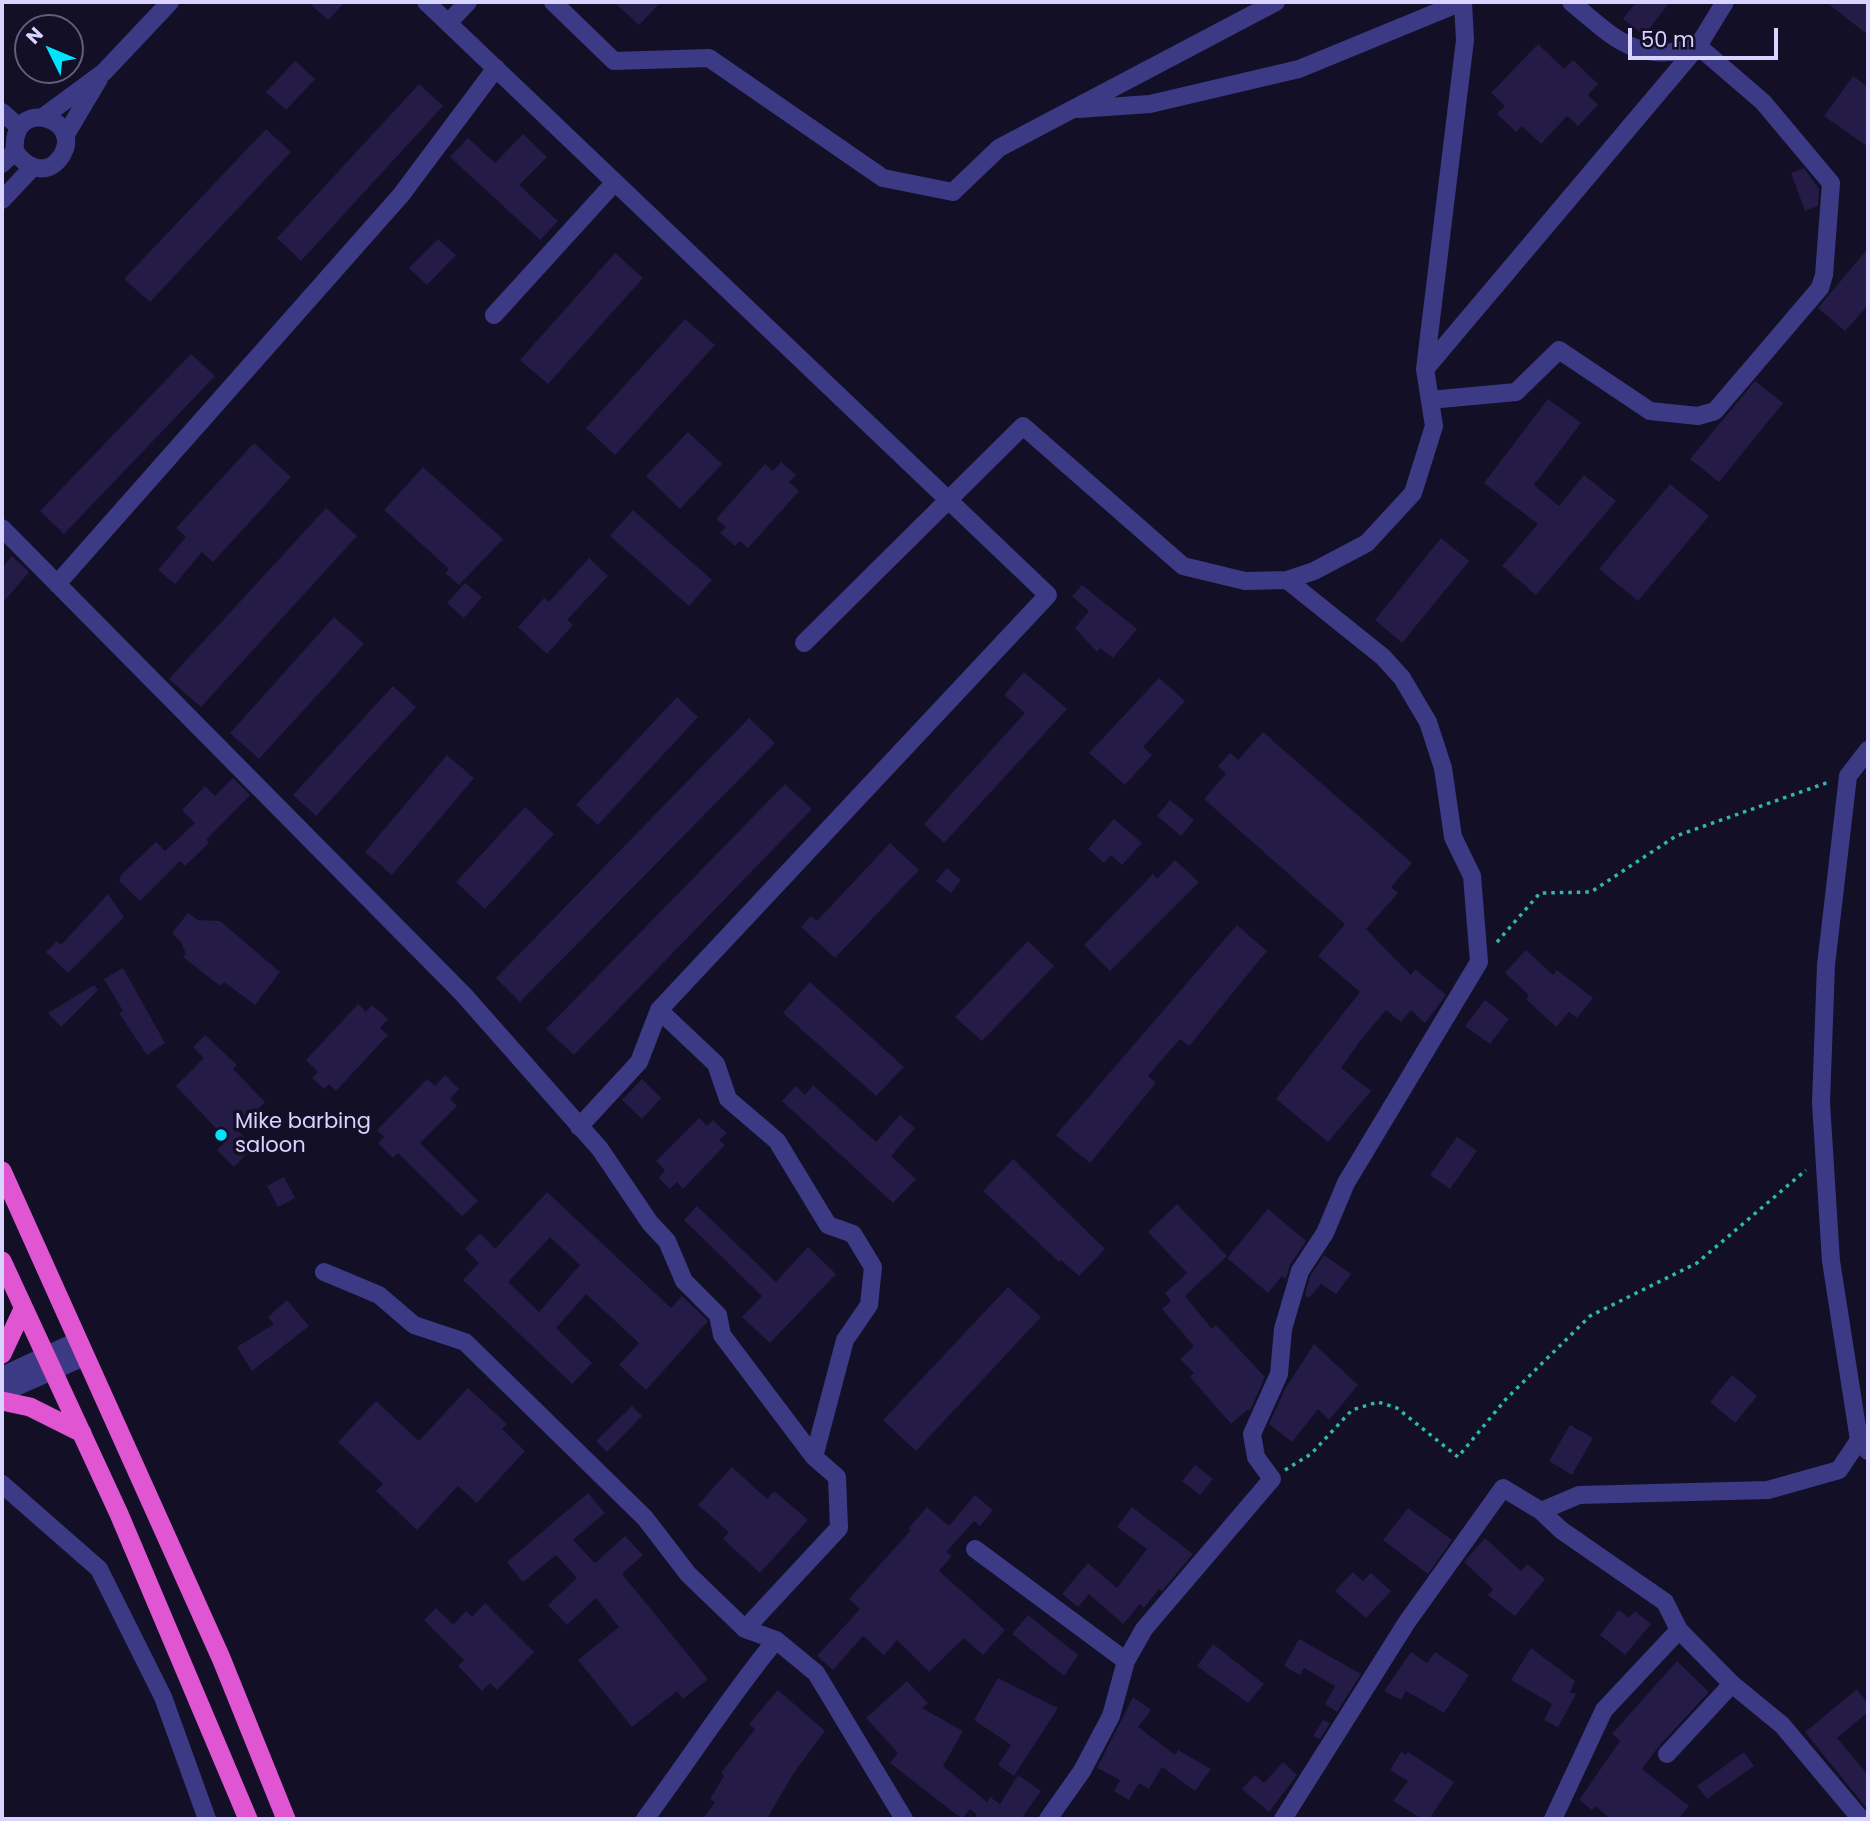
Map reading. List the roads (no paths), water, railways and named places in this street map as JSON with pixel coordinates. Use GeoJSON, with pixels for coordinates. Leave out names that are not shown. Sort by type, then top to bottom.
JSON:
{"type":"FeatureCollection","features":[{"type":"Feature","properties":{"kind":"highway"},"geometry":{"type":"LineString","coordinates":[[2,1171],[210,1633],[286,1819]]}},
{"type":"Feature","properties":{"kind":"highway"},"geometry":{"type":"LineString","coordinates":[[2,1261],[181,1657],[248,1819]]}},
{"type":"Feature","properties":{"kind":"highway"},"geometry":{"type":"LineString","coordinates":[[2,1354],[23,1309]]}},
{"type":"Feature","properties":{"kind":"highway"},"geometry":{"type":"LineString","coordinates":[[2,1401],[30,1407],[82,1433]]}},
{"type":"Feature","properties":{"kind":"street"},"geometry":{"type":"LineString","coordinates":[[43,117],[104,72],[170,2]]}},
{"type":"Feature","properties":{"kind":"street"},"geometry":{"type":"LineString","coordinates":[[426,2],[1048,596],[659,1010],[639,1062],[579,1127]]}},
{"type":"Feature","properties":{"kind":"street"},"geometry":{"type":"LineString","coordinates":[[449,22],[468,2]]}},
{"type":"Feature","properties":{"kind":"street"},"geometry":{"type":"LineString","coordinates":[[553,2],[614,61],[709,58],[883,178],[953,192],[999,148],[1276,2]]}},
{"type":"Feature","properties":{"kind":"street"},"geometry":{"type":"LineString","coordinates":[[804,643],[1023,426],[1183,566],[1245,581],[1287,580],[1314,571],[1367,544],[1413,493],[1434,426],[1426,369],[1465,40],[1463,2],[1299,69],[1150,103],[1071,110]]}},
{"type":"Feature","properties":{"kind":"street"},"geometry":{"type":"LineString","coordinates":[[1571,2],[1622,43],[1640,52],[1668,54],[1698,46]]}},
{"type":"Feature","properties":{"kind":"street"},"geometry":{"type":"LineString","coordinates":[[1426,369],[1698,46],[1725,2]]}},
{"type":"Feature","properties":{"kind":"street"},"geometry":{"type":"LineString","coordinates":[[1430,400],[1516,392],[1559,350],[1650,411],[1698,416],[1715,411],[1820,288],[1824,275],[1831,183],[1763,102],[1698,46]]}},
{"type":"Feature","properties":{"kind":"street"},"geometry":{"type":"LineString","coordinates":[[57,584],[401,195],[496,68]]}},
{"type":"Feature","properties":{"kind":"street"},"geometry":{"type":"LineString","coordinates":[[65,136],[55,121],[43,117],[29,119],[19,128],[14,139],[15,151],[21,161],[32,168],[46,168],[58,162],[65,150],[65,136],[104,72]]}},
{"type":"Feature","properties":{"kind":"street"},"geometry":{"type":"LineString","coordinates":[[2,112],[19,128]]}},
{"type":"Feature","properties":{"kind":"street"},"geometry":{"type":"LineString","coordinates":[[2,164],[15,151]]}},
{"type":"Feature","properties":{"kind":"street"},"geometry":{"type":"LineString","coordinates":[[2,200],[32,168]]}},
{"type":"Feature","properties":{"kind":"street"},"geometry":{"type":"LineString","coordinates":[[494,315],[615,181]]}},
{"type":"Feature","properties":{"kind":"street"},"geometry":{"type":"LineString","coordinates":[[2,528],[463,994],[534,1072],[600,1149],[650,1223],[667,1241],[684,1281],[718,1315],[722,1335],[814,1457],[837,1477],[839,1528],[745,1629]]}},
{"type":"Feature","properties":{"kind":"street"},"geometry":{"type":"LineString","coordinates":[[1048,1819],[1083,1771],[1111,1716],[1126,1661],[1144,1629],[1272,1479],[1256,1458],[1252,1434],[1279,1374],[1283,1329],[1300,1271],[1325,1233],[1346,1183],[1479,962],[1472,876],[1466,870],[1453,838],[1443,768],[1428,722],[1402,678],[1383,657],[1287,580]]}},
{"type":"Feature","properties":{"kind":"street"},"geometry":{"type":"LineString","coordinates":[[1541,1511],[1579,1494],[1768,1490],[1839,1470],[1864,1446],[1831,1261],[1821,1103],[1826,965],[1848,776],[1868,750]]}},
{"type":"Feature","properties":{"kind":"street"},"geometry":{"type":"LineString","coordinates":[[659,1010],[716,1064],[728,1099],[777,1141],[828,1225],[853,1234],[873,1267],[869,1305],[845,1340],[814,1457]]}},
{"type":"Feature","properties":{"kind":"street"},"geometry":{"type":"LineString","coordinates":[[324,1272],[379,1295],[414,1325],[465,1342],[645,1518],[688,1574],[745,1629],[776,1640],[816,1673],[904,1819]]}},
{"type":"Feature","properties":{"kind":"street"},"geometry":{"type":"LineString","coordinates":[[2,1376],[49,1363],[81,1349]]}},
{"type":"Feature","properties":{"kind":"street"},"geometry":{"type":"LineString","coordinates":[[2,1393],[49,1363]]}},
{"type":"Feature","properties":{"kind":"street"},"geometry":{"type":"LineString","coordinates":[[2,1484],[99,1569],[163,1697],[207,1819]]}},
{"type":"Feature","properties":{"kind":"street"},"geometry":{"type":"LineString","coordinates":[[1283,1819],[1407,1622],[1503,1488],[1541,1511],[1561,1530],[1665,1602],[1679,1630],[1732,1684],[1782,1725],[1861,1819]]}},
{"type":"Feature","properties":{"kind":"street"},"geometry":{"type":"LineString","coordinates":[[975,1549],[1126,1661]]}},
{"type":"Feature","properties":{"kind":"street"},"geometry":{"type":"LineString","coordinates":[[1553,1819],[1604,1710],[1679,1630]]}},
{"type":"Feature","properties":{"kind":"street"},"geometry":{"type":"LineString","coordinates":[[645,1819],[701,1744],[732,1693],[776,1640]]}},
{"type":"Feature","properties":{"kind":"street"},"geometry":{"type":"LineString","coordinates":[[1667,1754],[1732,1684]]}},
{"type":"Feature","properties":{"kind":"place","name":"Mike barbing saloon"},"geometry":{"type":"Point","coordinates":[221,1135]}}]}
